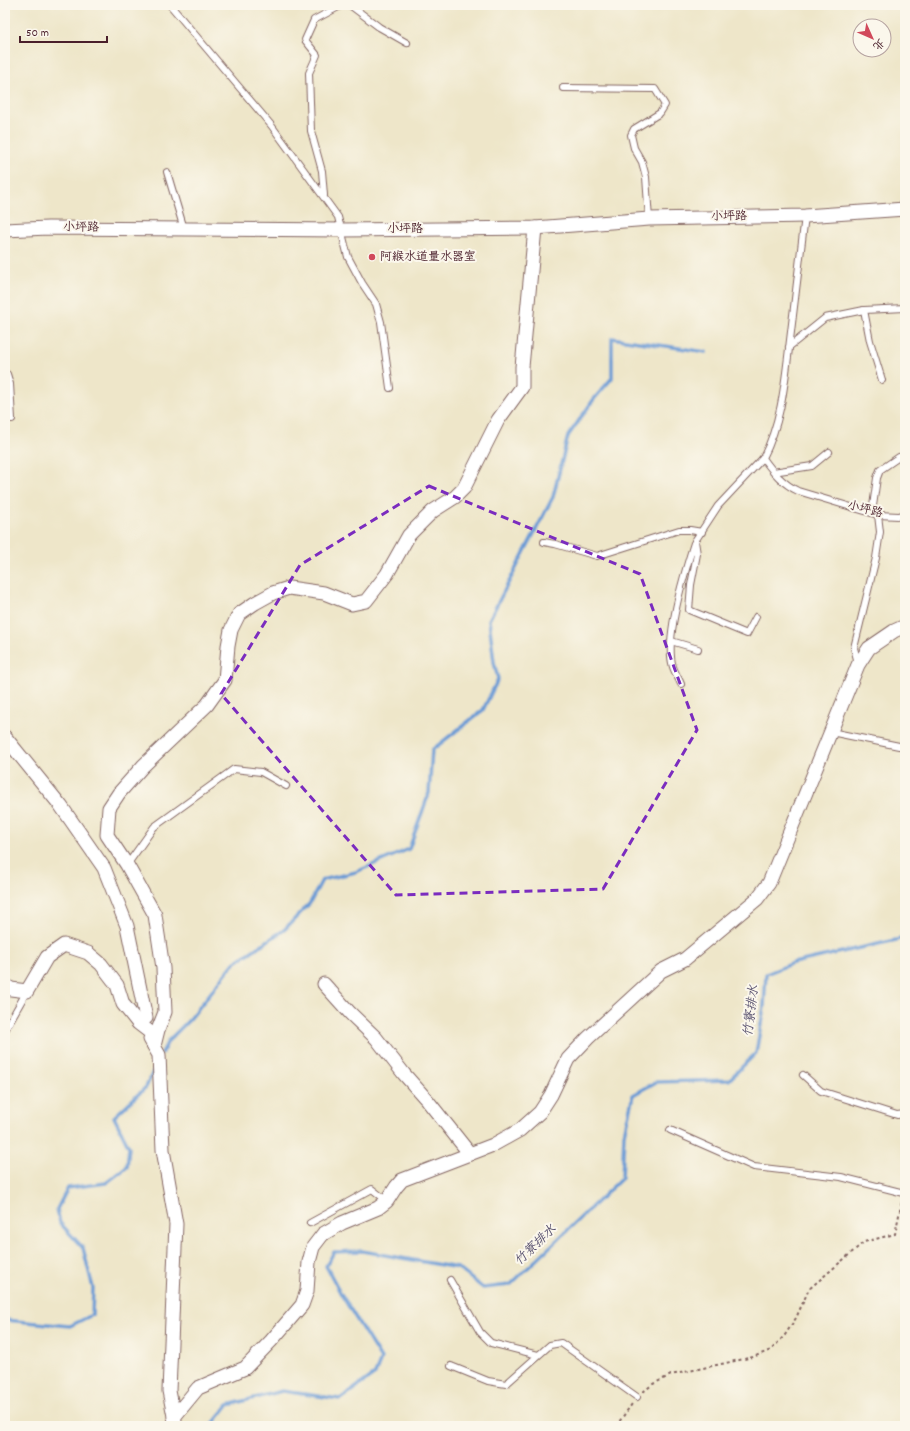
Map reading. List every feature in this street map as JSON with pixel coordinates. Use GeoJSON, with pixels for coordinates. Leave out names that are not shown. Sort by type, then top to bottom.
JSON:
{"type":"FeatureCollection","features":[{"type":"Feature","properties":{"kind":"street","name":"小坪路"},"geometry":{"type":"LineString","coordinates":[[5,230],[48,228],[342,230],[535,228],[649,219],[805,216],[905,209]]}},
{"type":"Feature","properties":{"kind":"street"},"geometry":{"type":"LineString","coordinates":[[154,1046],[165,1012],[163,968],[155,914],[127,865],[107,835],[109,808],[119,793],[143,766],[207,705],[225,680],[231,630],[239,614],[273,593],[289,588],[324,593],[352,604],[366,601],[387,574],[409,535],[433,511],[455,498],[464,488],[498,420],[522,387],[522,367],[535,228]]}},
{"type":"Feature","properties":{"kind":"street"},"geometry":{"type":"LineString","coordinates":[[175,1422],[198,1388],[245,1368],[302,1305],[307,1291],[309,1262],[313,1247],[324,1234],[342,1223],[378,1208],[387,1201],[402,1180],[494,1145],[520,1130],[540,1112],[552,1095],[568,1059],[588,1038],[661,971],[685,959],[757,899],[769,883],[858,665],[869,648],[894,631],[905,626]]}},
{"type":"Feature","properties":{"kind":"street"},"geometry":{"type":"LineString","coordinates":[[5,736],[61,806],[104,868],[127,926],[146,1018]]}},
{"type":"Feature","properties":{"kind":"street"},"geometry":{"type":"LineString","coordinates":[[5,985],[11,989],[26,991],[46,957],[64,945],[88,953],[101,964],[118,985],[123,1004],[138,1023],[151,1034],[160,1072],[163,1150],[176,1224],[169,1391],[175,1422]]}},
{"type":"Feature","properties":{"kind":"street"},"geometry":{"type":"LineString","coordinates":[[324,984],[350,1013],[376,1038],[470,1154]]}},
{"type":"Feature","properties":{"kind":"lane"},"geometry":{"type":"LineString","coordinates":[[170,5],[272,125],[338,217],[348,257],[362,283],[376,304],[381,322],[390,388]]}},
{"type":"Feature","properties":{"kind":"lane"},"geometry":{"type":"LineString","coordinates":[[324,197],[322,171],[311,131],[309,73],[317,55],[304,40],[314,20],[342,5]]}},
{"type":"Feature","properties":{"kind":"lane"},"geometry":{"type":"LineString","coordinates":[[350,5],[379,27],[407,43]]}},
{"type":"Feature","properties":{"kind":"lane"},"geometry":{"type":"LineString","coordinates":[[563,88],[655,89],[665,105],[660,113],[634,129],[631,135],[634,148],[642,162],[646,177],[649,219]]}},
{"type":"Feature","properties":{"kind":"lane"},"geometry":{"type":"LineString","coordinates":[[167,172],[184,229]]}},
{"type":"Feature","properties":{"kind":"lane"},"geometry":{"type":"LineString","coordinates":[[681,684],[673,667],[671,641],[676,612],[695,541],[718,506],[763,458],[778,421],[784,390],[805,216]]}},
{"type":"Feature","properties":{"kind":"lane"},"geometry":{"type":"LineString","coordinates":[[789,347],[825,318],[864,310],[905,308]]}},
{"type":"Feature","properties":{"kind":"lane"},"geometry":{"type":"LineString","coordinates":[[864,310],[870,341],[882,380]]}},
{"type":"Feature","properties":{"kind":"lane"},"geometry":{"type":"LineString","coordinates":[[5,373],[7,374],[10,384],[12,419]]}},
{"type":"Feature","properties":{"kind":"lane"},"geometry":{"type":"LineString","coordinates":[[773,472],[812,466],[829,452]]}},
{"type":"Feature","properties":{"kind":"lane","name":"小坪路"},"geometry":{"type":"LineString","coordinates":[[763,458],[773,472],[788,486],[798,491],[875,514],[899,516],[905,514]]}},
{"type":"Feature","properties":{"kind":"lane"},"geometry":{"type":"LineString","coordinates":[[858,665],[854,648],[876,558],[880,532],[875,514],[877,478],[880,470],[899,458]]}},
{"type":"Feature","properties":{"kind":"lane"},"geometry":{"type":"LineString","coordinates":[[544,542],[598,556],[679,530],[702,532]]}},
{"type":"Feature","properties":{"kind":"lane"},"geometry":{"type":"LineString","coordinates":[[695,541],[698,554],[691,585],[689,610],[747,634],[756,617]]}},
{"type":"Feature","properties":{"kind":"lane"},"geometry":{"type":"LineString","coordinates":[[671,641],[698,649]]}},
{"type":"Feature","properties":{"kind":"lane"},"geometry":{"type":"LineString","coordinates":[[831,732],[899,746]]}},
{"type":"Feature","properties":{"kind":"lane"},"geometry":{"type":"LineString","coordinates":[[127,865],[154,828],[234,769],[261,772],[286,786]]}},
{"type":"Feature","properties":{"kind":"lane"},"geometry":{"type":"LineString","coordinates":[[5,1030],[26,991]]}},
{"type":"Feature","properties":{"kind":"lane"},"geometry":{"type":"LineString","coordinates":[[803,1075],[821,1091],[897,1116],[905,1114]]}},
{"type":"Feature","properties":{"kind":"lane"},"geometry":{"type":"LineString","coordinates":[[670,1130],[754,1167],[841,1177],[904,1193]]}},
{"type":"Feature","properties":{"kind":"lane"},"geometry":{"type":"LineString","coordinates":[[310,1223],[372,1189],[387,1201]]}},
{"type":"Feature","properties":{"kind":"lane"},"geometry":{"type":"LineString","coordinates":[[450,1280],[480,1332],[491,1343],[538,1355]]}},
{"type":"Feature","properties":{"kind":"lane"},"geometry":{"type":"LineString","coordinates":[[451,1366],[488,1381],[506,1384],[550,1345],[561,1343],[637,1397]]}},
{"type":"Feature","properties":{"kind":"path"},"geometry":{"type":"LineString","coordinates":[[616,1426],[637,1397],[653,1384],[670,1375],[753,1357],[770,1350],[785,1335],[796,1318],[809,1289],[864,1242],[895,1234],[904,1193]]}},
{"type":"Feature","properties":{"kind":"highlighted area"},"geometry":{"type":"Polygon","coordinates":[[[429,486],[640,574],[697,730],[603,889],[396,895],[221,694],[300,565],[429,486]]]}},
{"type":"Feature","properties":{"kind":"waterway"},"geometry":{"type":"LineString","coordinates":[[162,1053],[168,1041],[190,1019],[234,963],[284,930],[310,903],[322,880],[356,872],[409,849],[429,793],[432,750],[483,710],[498,679],[494,662],[489,620],[553,497],[568,436],[594,399],[612,378],[612,338],[706,352]]}},
{"type":"Feature","properties":{"kind":"waterway","name":"竹寮排水"},"geometry":{"type":"LineString","coordinates":[[213,1426],[212,1425],[228,1405],[282,1391],[340,1399],[375,1374],[381,1359],[341,1294],[326,1266],[334,1252],[362,1251],[458,1268],[483,1288],[510,1285],[622,1178],[624,1134],[633,1095],[656,1082],[729,1080],[756,1053],[764,1007],[766,974],[793,963],[905,938]]}},
{"type":"Feature","properties":{"kind":"waterway"},"geometry":{"type":"LineString","coordinates":[[5,1320],[70,1326],[92,1315],[93,1288],[83,1248],[60,1223],[57,1209],[68,1188],[106,1183],[127,1167],[129,1147],[114,1117],[146,1087],[155,1068]]}},
{"type":"Feature","properties":{"kind":"place","name":"阿緱水道量水器室"},"geometry":{"type":"Point","coordinates":[372,257]}}]}
